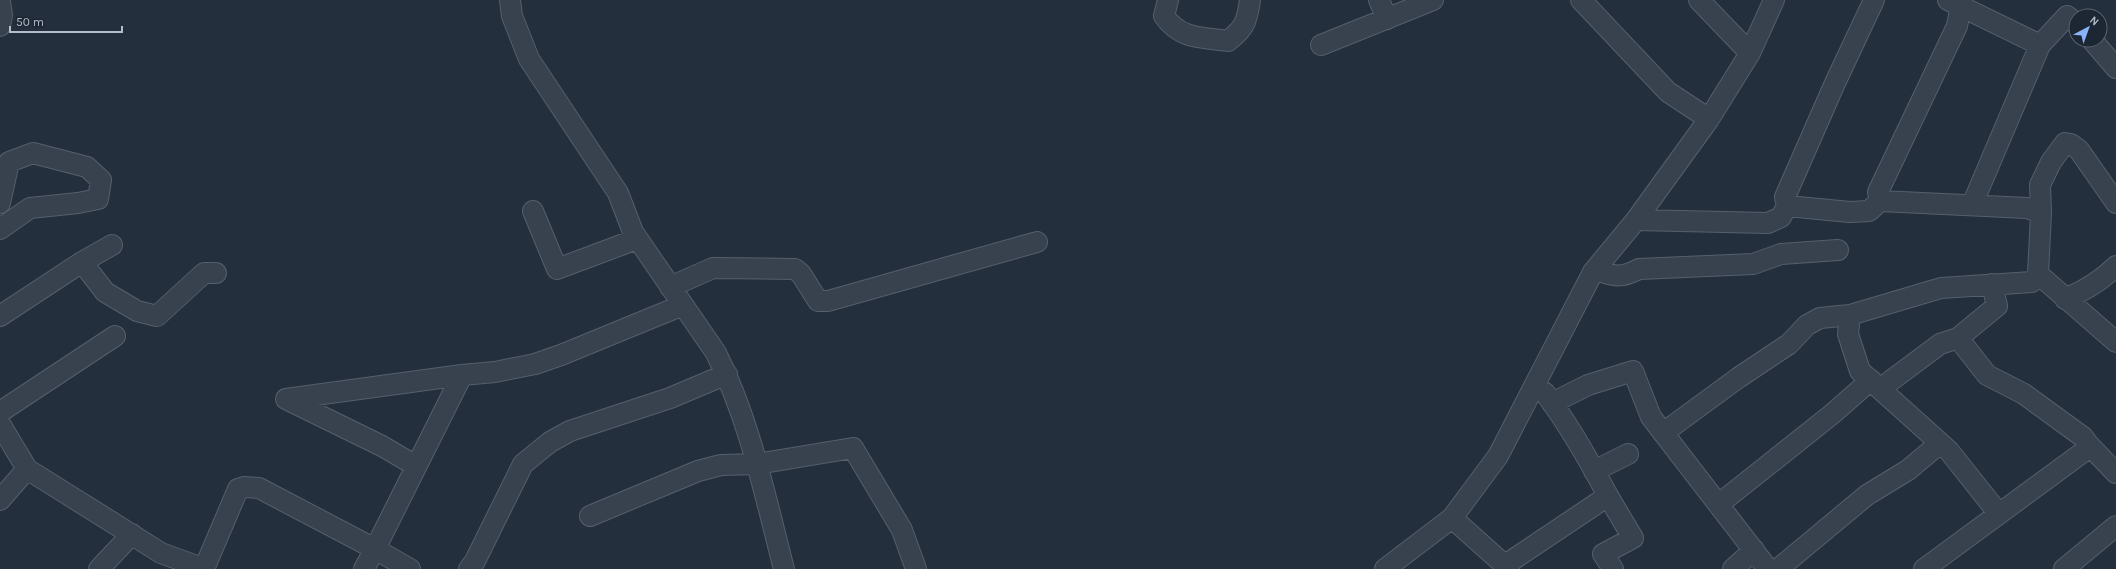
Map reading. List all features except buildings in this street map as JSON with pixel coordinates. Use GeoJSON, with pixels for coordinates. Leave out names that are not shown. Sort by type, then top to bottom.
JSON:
{"type":"FeatureCollection","features":[{"type":"Feature","properties":{"kind":"street"},"geometry":{"type":"LineString","coordinates":[[510,0],[512,16],[529,59],[618,194],[637,239],[716,353],[727,374],[743,416],[784,569]]}},
{"type":"Feature","properties":{"kind":"street"},"geometry":{"type":"LineString","coordinates":[[1168,0],[1164,16],[1171,26],[1181,34],[1228,41],[1239,33],[1247,20],[1250,0]]}},
{"type":"Feature","properties":{"kind":"street"},"geometry":{"type":"LineString","coordinates":[[1378,0],[1387,19]]}},
{"type":"Feature","properties":{"kind":"street"},"geometry":{"type":"LineString","coordinates":[[1322,45],[1433,0]]}},
{"type":"Feature","properties":{"kind":"street"},"geometry":{"type":"LineString","coordinates":[[1581,0],[1668,92],[1709,119]]}},
{"type":"Feature","properties":{"kind":"street"},"geometry":{"type":"LineString","coordinates":[[1699,0],[1750,53]]}},
{"type":"Feature","properties":{"kind":"street"},"geometry":{"type":"LineString","coordinates":[[1385,569],[1452,518],[1498,456],[1595,270],[1636,220],[1709,119],[1750,53],[1774,0]]}},
{"type":"Feature","properties":{"kind":"street"},"geometry":{"type":"LineString","coordinates":[[1636,220],[1768,223],[1781,217],[1787,206],[1785,197],[1835,83],[1874,0]]}},
{"type":"Feature","properties":{"kind":"street"},"geometry":{"type":"LineString","coordinates":[[0,2],[2,15],[0,26]]}},
{"type":"Feature","properties":{"kind":"street"},"geometry":{"type":"LineString","coordinates":[[1880,201],[1878,192],[1957,26],[1957,2],[2040,45]]}},
{"type":"Feature","properties":{"kind":"street"},"geometry":{"type":"LineString","coordinates":[[1972,205],[2040,45],[2067,16],[2068,17]]}},
{"type":"Feature","properties":{"kind":"street"},"geometry":{"type":"LineString","coordinates":[[2099,48],[2116,68]]}},
{"type":"Feature","properties":{"kind":"street"},"geometry":{"type":"LineString","coordinates":[[1663,433],[1738,378],[1789,344],[1807,325],[1820,318],[1850,315],[1941,288],[2032,282],[2038,274],[2041,213],[2040,185],[2051,162],[2065,143],[2071,144],[2079,150],[2116,203]]}},
{"type":"Feature","properties":{"kind":"street"},"geometry":{"type":"LineString","coordinates":[[0,203],[9,162],[33,153],[87,167],[101,180],[98,199],[78,203],[30,208],[0,229]]}},
{"type":"Feature","properties":{"kind":"street"},"geometry":{"type":"LineString","coordinates":[[1787,206],[1850,212],[1869,211],[1880,201],[2027,208],[2041,213]]}},
{"type":"Feature","properties":{"kind":"street"},"geometry":{"type":"LineString","coordinates":[[534,211],[557,269],[637,239]]}},
{"type":"Feature","properties":{"kind":"street"},"geometry":{"type":"LineString","coordinates":[[670,287],[713,268],[795,269],[801,274],[818,301],[828,302],[1037,242]]}},
{"type":"Feature","properties":{"kind":"street"},"geometry":{"type":"LineString","coordinates":[[0,316],[82,262],[112,245]]}},
{"type":"Feature","properties":{"kind":"street"},"geometry":{"type":"LineString","coordinates":[[1595,270],[1618,277],[1639,269],[1753,264],[1781,254],[1838,250]]}},
{"type":"Feature","properties":{"kind":"street"},"geometry":{"type":"LineString","coordinates":[[82,262],[104,292],[137,311],[157,316],[204,273],[216,273]]}},
{"type":"Feature","properties":{"kind":"street"},"geometry":{"type":"LineString","coordinates":[[2065,299],[2083,291],[2116,266]]}},
{"type":"Feature","properties":{"kind":"street"},"geometry":{"type":"LineString","coordinates":[[2038,274],[2116,342]]}},
{"type":"Feature","properties":{"kind":"street"},"geometry":{"type":"LineString","coordinates":[[1719,504],[1831,415],[1876,384],[1940,344],[1958,338],[1997,306],[1992,284]]}},
{"type":"Feature","properties":{"kind":"street"},"geometry":{"type":"LineString","coordinates":[[416,466],[382,446],[286,399],[462,375],[495,372],[535,364],[560,356],[683,305]]}},
{"type":"Feature","properties":{"kind":"street"},"geometry":{"type":"LineString","coordinates":[[1850,315],[1848,334],[1860,371],[1876,384],[1939,444],[1949,451],[1999,514]]}},
{"type":"Feature","properties":{"kind":"street"},"geometry":{"type":"LineString","coordinates":[[0,412],[115,336]]}},
{"type":"Feature","properties":{"kind":"street"},"geometry":{"type":"LineString","coordinates":[[1958,338],[1987,375],[2024,394],[2084,437],[2088,444],[2116,473]]}},
{"type":"Feature","properties":{"kind":"street"},"geometry":{"type":"LineString","coordinates":[[1552,403],[1588,385],[1633,372],[1651,417],[1768,569]]}},
{"type":"Feature","properties":{"kind":"street"},"geometry":{"type":"LineString","coordinates":[[470,569],[523,464],[550,442],[570,431],[670,398],[727,374]]}},
{"type":"Feature","properties":{"kind":"street"},"geometry":{"type":"LineString","coordinates":[[364,569],[462,375]]}},
{"type":"Feature","properties":{"kind":"street"},"geometry":{"type":"LineString","coordinates":[[1536,382],[1552,403],[1633,538],[1603,554],[1613,569]]}},
{"type":"Feature","properties":{"kind":"street"},"geometry":{"type":"LineString","coordinates":[[0,424],[27,469],[161,553],[205,569],[238,489],[244,487],[259,488],[410,569]]}},
{"type":"Feature","properties":{"kind":"street"},"geometry":{"type":"LineString","coordinates":[[1778,569],[1867,495],[1908,470],[1939,444]]}},
{"type":"Feature","properties":{"kind":"street"},"geometry":{"type":"LineString","coordinates":[[1924,569],[2086,450],[2088,444]]}},
{"type":"Feature","properties":{"kind":"street"},"geometry":{"type":"LineString","coordinates":[[590,516],[698,471],[721,465],[757,464],[853,448],[902,530],[916,569]]}},
{"type":"Feature","properties":{"kind":"street"},"geometry":{"type":"LineString","coordinates":[[1594,471],[1628,454]]}},
{"type":"Feature","properties":{"kind":"street"},"geometry":{"type":"LineString","coordinates":[[0,500],[27,469]]}},
{"type":"Feature","properties":{"kind":"street"},"geometry":{"type":"LineString","coordinates":[[1452,518],[1507,567],[1608,496]]}},
{"type":"Feature","properties":{"kind":"street"},"geometry":{"type":"LineString","coordinates":[[2064,569],[2116,526]]}},
{"type":"Feature","properties":{"kind":"street"},"geometry":{"type":"LineString","coordinates":[[99,569],[132,534]]}},
{"type":"Feature","properties":{"kind":"street"},"geometry":{"type":"LineString","coordinates":[[1733,569],[1754,550]]}}]}
